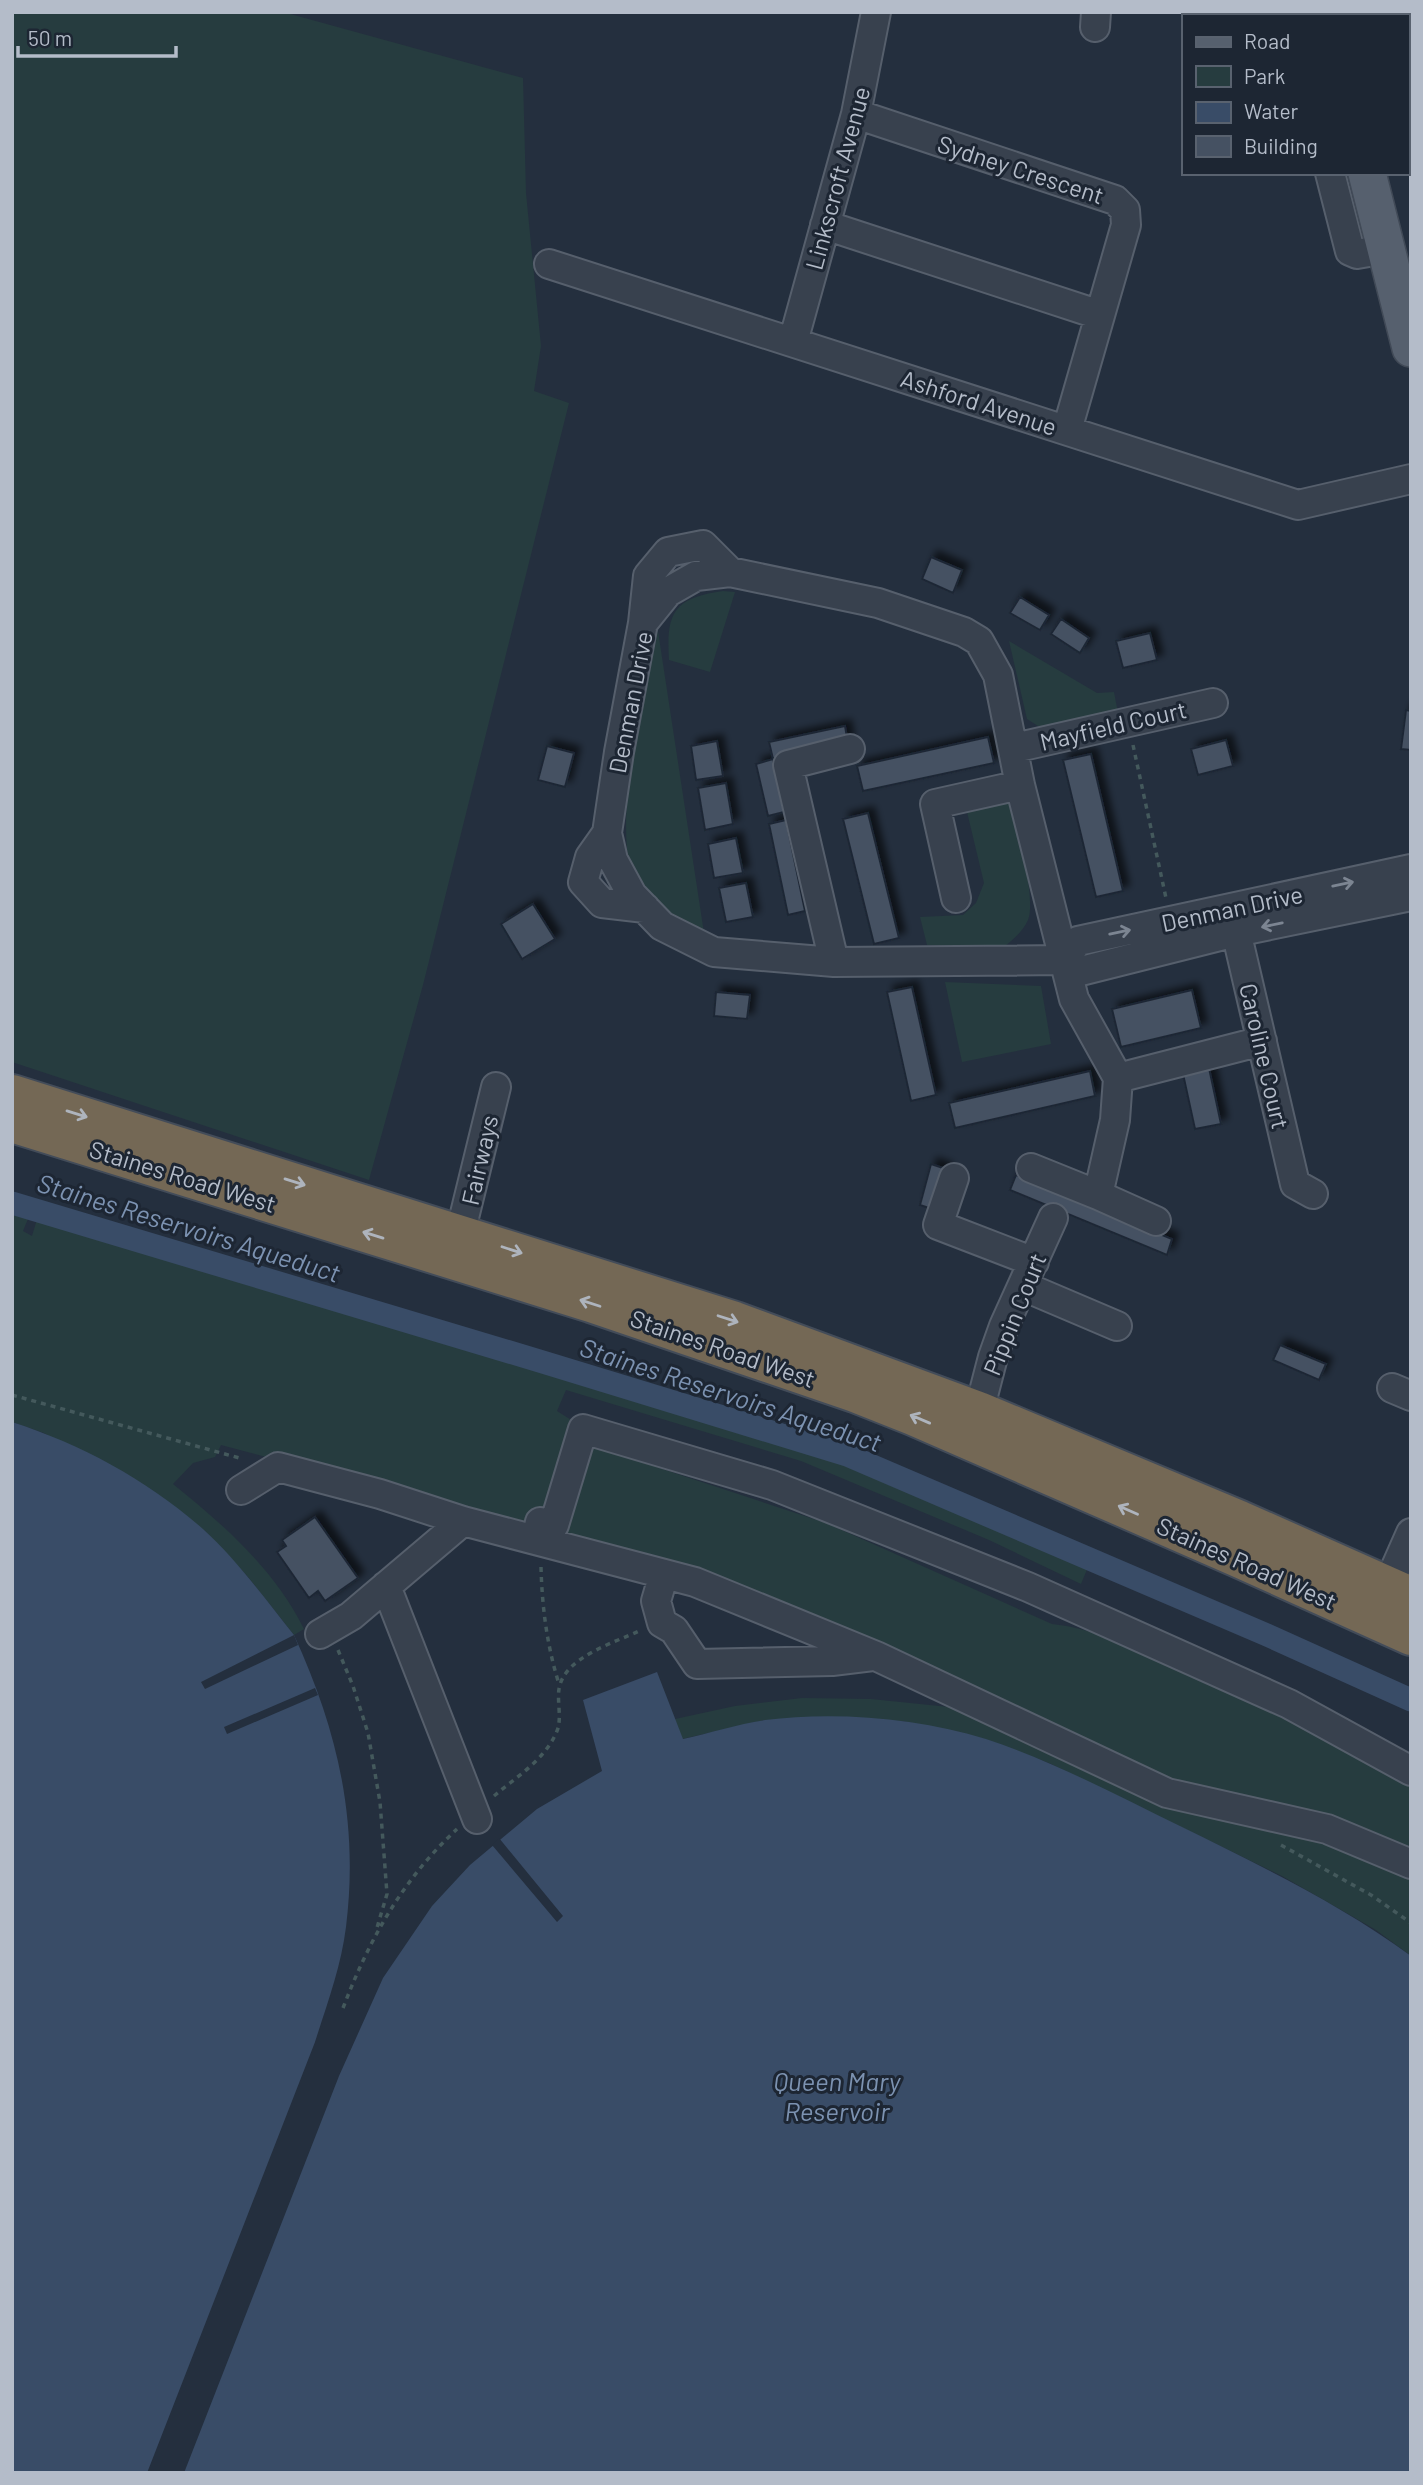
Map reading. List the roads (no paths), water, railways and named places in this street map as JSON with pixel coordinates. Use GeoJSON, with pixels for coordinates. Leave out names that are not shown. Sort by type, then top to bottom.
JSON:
{"type":"FeatureCollection","features":[{"type":"Feature","properties":{"kind":"highway","name":"Staines Road West"},"geometry":{"type":"LineString","coordinates":[[12,1094],[734,1321],[979,1410],[1399,1591]]}},
{"type":"Feature","properties":{"kind":"highway","name":"Staines Road West"},"geometry":{"type":"LineString","coordinates":[[12,1123],[591,1303],[855,1393],[913,1416],[1411,1636]]}},
{"type":"Feature","properties":{"kind":"main road"},"geometry":{"type":"LineString","coordinates":[[1368,175],[1411,348]]}},
{"type":"Feature","properties":{"kind":"street","name":"Linkscroft Avenue"},"geometry":{"type":"LineString","coordinates":[[793,342],[856,114],[876,12]]}},
{"type":"Feature","properties":{"kind":"street","name":"Sydney Crescent"},"geometry":{"type":"LineString","coordinates":[[856,114],[1115,200],[1125,210],[1126,225],[1067,430]]}},
{"type":"Feature","properties":{"kind":"street"},"geometry":{"type":"LineString","coordinates":[[1331,175],[1350,251],[1357,254],[1386,249]]}},
{"type":"Feature","properties":{"kind":"street"},"geometry":{"type":"LineString","coordinates":[[825,225],[1100,315]]}},
{"type":"Feature","properties":{"kind":"street","name":"Ashford Avenue"},"geometry":{"type":"LineString","coordinates":[[549,264],[1298,505],[1411,479]]}},
{"type":"Feature","properties":{"kind":"street","name":"Denman Drive"},"geometry":{"type":"LineString","coordinates":[[1063,960],[1020,785],[998,675],[979,641],[964,632],[878,603],[730,572],[696,576],[668,592],[643,623],[607,833],[614,860],[632,895],[662,926],[714,952],[834,962],[1063,960],[1081,971],[1234,920],[1411,869]]}},
{"type":"Feature","properties":{"kind":"street","name":"Mayfield Court"},"geometry":{"type":"LineString","coordinates":[[1014,748],[1213,703]]}},
{"type":"Feature","properties":{"kind":"street"},"geometry":{"type":"LineString","coordinates":[[834,962],[788,765],[850,749]]}},
{"type":"Feature","properties":{"kind":"street"},"geometry":{"type":"LineString","coordinates":[[957,898],[934,804],[1020,785]]}},
{"type":"Feature","properties":{"kind":"street","name":"Denman Drive"},"geometry":{"type":"LineString","coordinates":[[1063,960],[1078,941],[1171,921],[1234,920],[1411,896]]}},
{"type":"Feature","properties":{"kind":"street","name":"Caroline Court"},"geometry":{"type":"LineString","coordinates":[[1234,920],[1295,1184],[1313,1194]]}},
{"type":"Feature","properties":{"kind":"street"},"geometry":{"type":"LineString","coordinates":[[1063,960],[1074,999],[1118,1078],[1115,1120],[1098,1195]]}},
{"type":"Feature","properties":{"kind":"street"},"geometry":{"type":"LineString","coordinates":[[1118,1078],[1262,1041]]}},
{"type":"Feature","properties":{"kind":"street","name":"Fairways"},"geometry":{"type":"LineString","coordinates":[[460,1234],[497,1087]]}},
{"type":"Feature","properties":{"kind":"street"},"geometry":{"type":"LineString","coordinates":[[1031,1168],[1156,1221]]}},
{"type":"Feature","properties":{"kind":"street"},"geometry":{"type":"LineString","coordinates":[[954,1178],[938,1225],[1117,1326]]}},
{"type":"Feature","properties":{"kind":"street","name":"Pippin Court"},"geometry":{"type":"LineString","coordinates":[[979,1410],[993,1356],[1053,1218]]}},
{"type":"Feature","properties":{"kind":"street"},"geometry":{"type":"LineString","coordinates":[[538,1540],[540,1522],[554,1525],[583,1429],[772,1485],[1028,1587],[1289,1704],[1411,1771]]}},
{"type":"Feature","properties":{"kind":"street"},"geometry":{"type":"LineString","coordinates":[[241,1490],[278,1467],[380,1494],[463,1521],[695,1582],[876,1656],[1167,1793],[1326,1829],[1411,1864]]}},
{"type":"Feature","properties":{"kind":"street"},"geometry":{"type":"LineString","coordinates":[[324,1631],[351,1616],[463,1521]]}},
{"type":"Feature","properties":{"kind":"street"},"geometry":{"type":"LineString","coordinates":[[1399,1591],[1411,1533]]}},
{"type":"Feature","properties":{"kind":"street"},"geometry":{"type":"LineString","coordinates":[[664,1574],[656,1601],[662,1623],[674,1630],[697,1664],[832,1661],[876,1656]]}},
{"type":"Feature","properties":{"kind":"street"},"geometry":{"type":"LineString","coordinates":[[386,1586],[477,1819]]}},
{"type":"Feature","properties":{"kind":"water"},"geometry":{"type":"Polygon","coordinates":[[[12,1422],[89,1453],[137,1480],[182,1511],[239,1567],[294,1635],[323,1706],[347,1814],[350,1851],[346,1927],[333,1985],[315,2042],[147,2473],[12,2473],[12,1422]]]}},
{"type":"Feature","properties":{"kind":"water","name":"Queen Mary Reservoir"},"geometry":{"type":"Polygon","coordinates":[[[657,1672],[683,1739],[765,1720],[820,1716],[905,1721],[960,1732],[1011,1748],[1084,1779],[1269,1870],[1356,1919],[1411,1956],[1411,2473],[184,2473],[339,2076],[383,1978],[432,1906],[470,1865],[537,1809],[602,1771],[583,1700],[657,1672]]]}},
{"type":"Feature","properties":{"kind":"waterway","name":"Staines Reservoirs Aqueduct"},"geometry":{"type":"LineString","coordinates":[[12,1203],[847,1455],[1267,1635],[1411,1700]]}}]}
